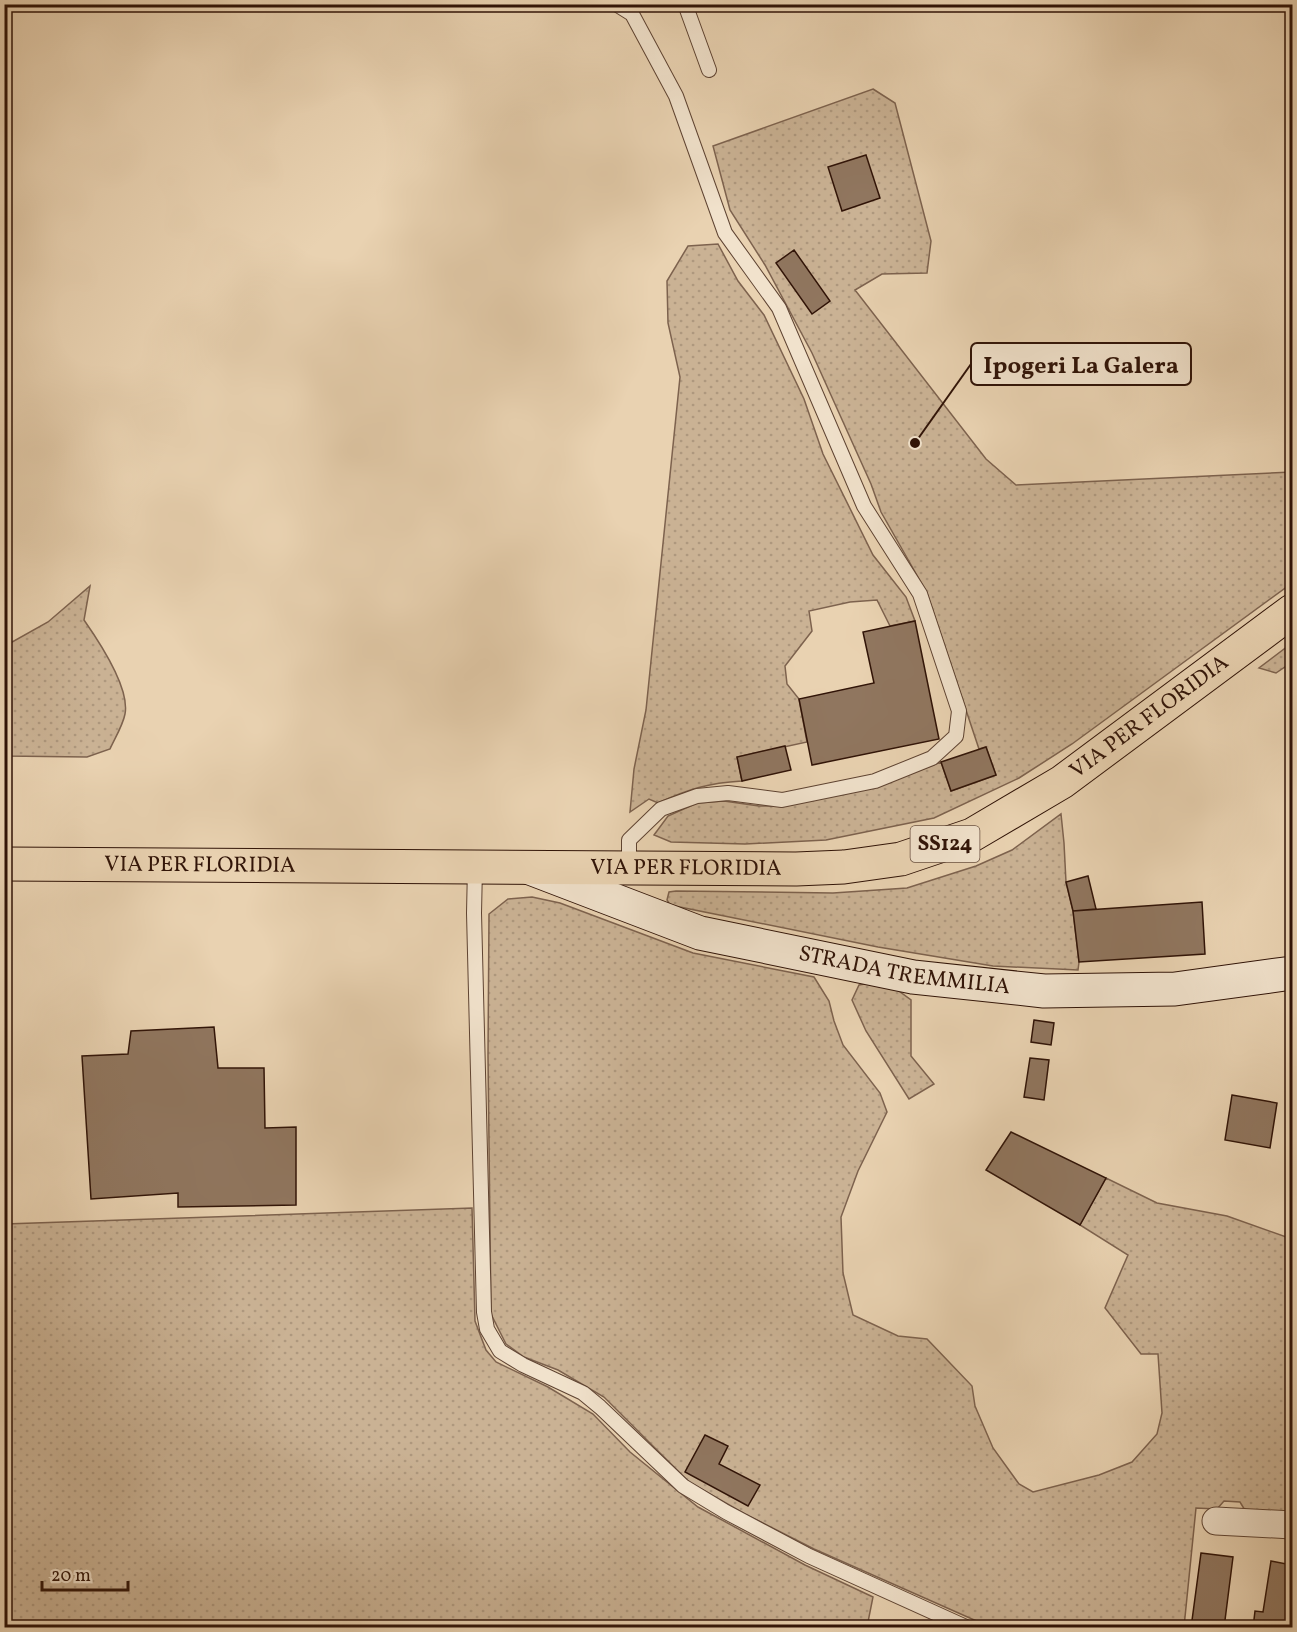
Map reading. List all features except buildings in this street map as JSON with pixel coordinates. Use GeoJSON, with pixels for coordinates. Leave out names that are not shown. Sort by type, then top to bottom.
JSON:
{"type":"FeatureCollection","features":[{"type":"Feature","properties":{"kind":"main road","name":"VIA PER FLORIDIA"},"geometry":{"type":"LineString","coordinates":[[4,864],[796,869],[844,867],[901,859],[972,835],[1062,782],[1293,611]]}},
{"type":"Feature","properties":{"kind":"main road","name":"STRADA TREMMILIA"},"geometry":{"type":"LineString","coordinates":[[528,867],[700,933],[913,977],[1044,992],[1175,989],[1293,973]]}},
{"type":"Feature","properties":{"kind":"street"},"geometry":{"type":"LineString","coordinates":[[1216,1521],[1293,1525]]}},
{"type":"Feature","properties":{"kind":"lane"},"geometry":{"type":"LineString","coordinates":[[616,4],[632,14],[676,96],[725,232],[778,308],[864,506],[920,594],[959,711],[956,736],[932,758],[875,781],[782,800],[728,793],[697,795],[661,809],[629,840],[629,868]]}},
{"type":"Feature","properties":{"kind":"lane"},"geometry":{"type":"LineString","coordinates":[[685,4],[709,69]]}},
{"type":"Feature","properties":{"kind":"lane"},"geometry":{"type":"LineString","coordinates":[[475,867],[474,913],[484,1312],[487,1329],[500,1351],[523,1365],[583,1394],[600,1407],[683,1486],[726,1512],[809,1556],[968,1628]]}},
{"type":"Feature","properties":{"kind":"shaded area"},"geometry":{"type":"Polygon","coordinates":[[[873,89],[895,103],[931,241],[927,273],[882,274],[855,290],[986,459],[1016,485],[1292,472],[1292,583],[1072,744],[1019,778],[934,818],[826,840],[745,844],[671,842],[654,835],[668,816],[697,803],[724,801],[759,806],[786,806],[884,784],[941,762],[951,791],[996,775],[986,747],[979,749],[927,593],[881,512],[871,484],[812,353],[765,265],[730,210],[713,146],[873,89]]]}},
{"type":"Feature","properties":{"kind":"shaded area"},"geometry":{"type":"Polygon","coordinates":[[[718,244],[738,281],[764,315],[804,399],[823,454],[873,555],[906,597],[915,621],[890,626],[877,600],[850,602],[809,611],[812,631],[785,666],[787,684],[799,699],[807,742],[737,757],[742,781],[699,788],[658,803],[649,799],[630,812],[634,769],[646,710],[680,377],[668,323],[667,281],[688,246],[718,244]]]}},
{"type":"Feature","properties":{"kind":"shaded area"},"geometry":{"type":"Polygon","coordinates":[[[90,586],[84,620],[112,665],[123,691],[125,703],[124,718],[110,749],[87,757],[5,756],[5,646],[48,622],[90,586]]]}},
{"type":"Feature","properties":{"kind":"shaded area"},"geometry":{"type":"Polygon","coordinates":[[[1292,643],[1292,662],[1276,673],[1259,668],[1292,643]]]}},
{"type":"Feature","properties":{"kind":"shaded area"},"geometry":{"type":"Polygon","coordinates":[[[1061,814],[1066,882],[1073,911],[1078,970],[993,966],[878,947],[670,905],[667,900],[669,892],[676,891],[833,893],[907,888],[976,866],[1012,850],[1061,814]]]}},
{"type":"Feature","properties":{"kind":"shaded area"},"geometry":{"type":"Polygon","coordinates":[[[532,897],[560,903],[693,953],[814,977],[829,1001],[843,1045],[880,1093],[887,1112],[858,1171],[841,1217],[843,1273],[853,1315],[898,1336],[927,1339],[972,1386],[975,1406],[993,1448],[1019,1484],[1033,1492],[1099,1475],[1132,1462],[1157,1434],[1162,1413],[1158,1354],[1141,1354],[1105,1308],[1128,1255],[1080,1225],[1106,1178],[1157,1203],[1227,1216],[1292,1239],[1292,1514],[1246,1512],[1240,1502],[1224,1501],[1217,1509],[1196,1508],[1184,1627],[990,1627],[814,1549],[689,1482],[604,1397],[558,1370],[524,1357],[506,1344],[491,1314],[489,914],[508,899],[532,897]]]}},
{"type":"Feature","properties":{"kind":"shaded area"},"geometry":{"type":"Polygon","coordinates":[[[876,982],[896,989],[911,1000],[911,1056],[934,1084],[909,1099],[866,1031],[852,1000],[859,985],[876,982]]]}},
{"type":"Feature","properties":{"kind":"shaded area"},"geometry":{"type":"Polygon","coordinates":[[[472,1208],[475,1321],[486,1350],[496,1362],[548,1387],[593,1414],[630,1452],[698,1507],[805,1565],[873,1597],[867,1627],[5,1627],[5,1224],[472,1208]]]}},
{"type":"Feature","properties":{"kind":"place","name":"Ipogeri La Galera"},"geometry":{"type":"Point","coordinates":[915,443]}}]}
